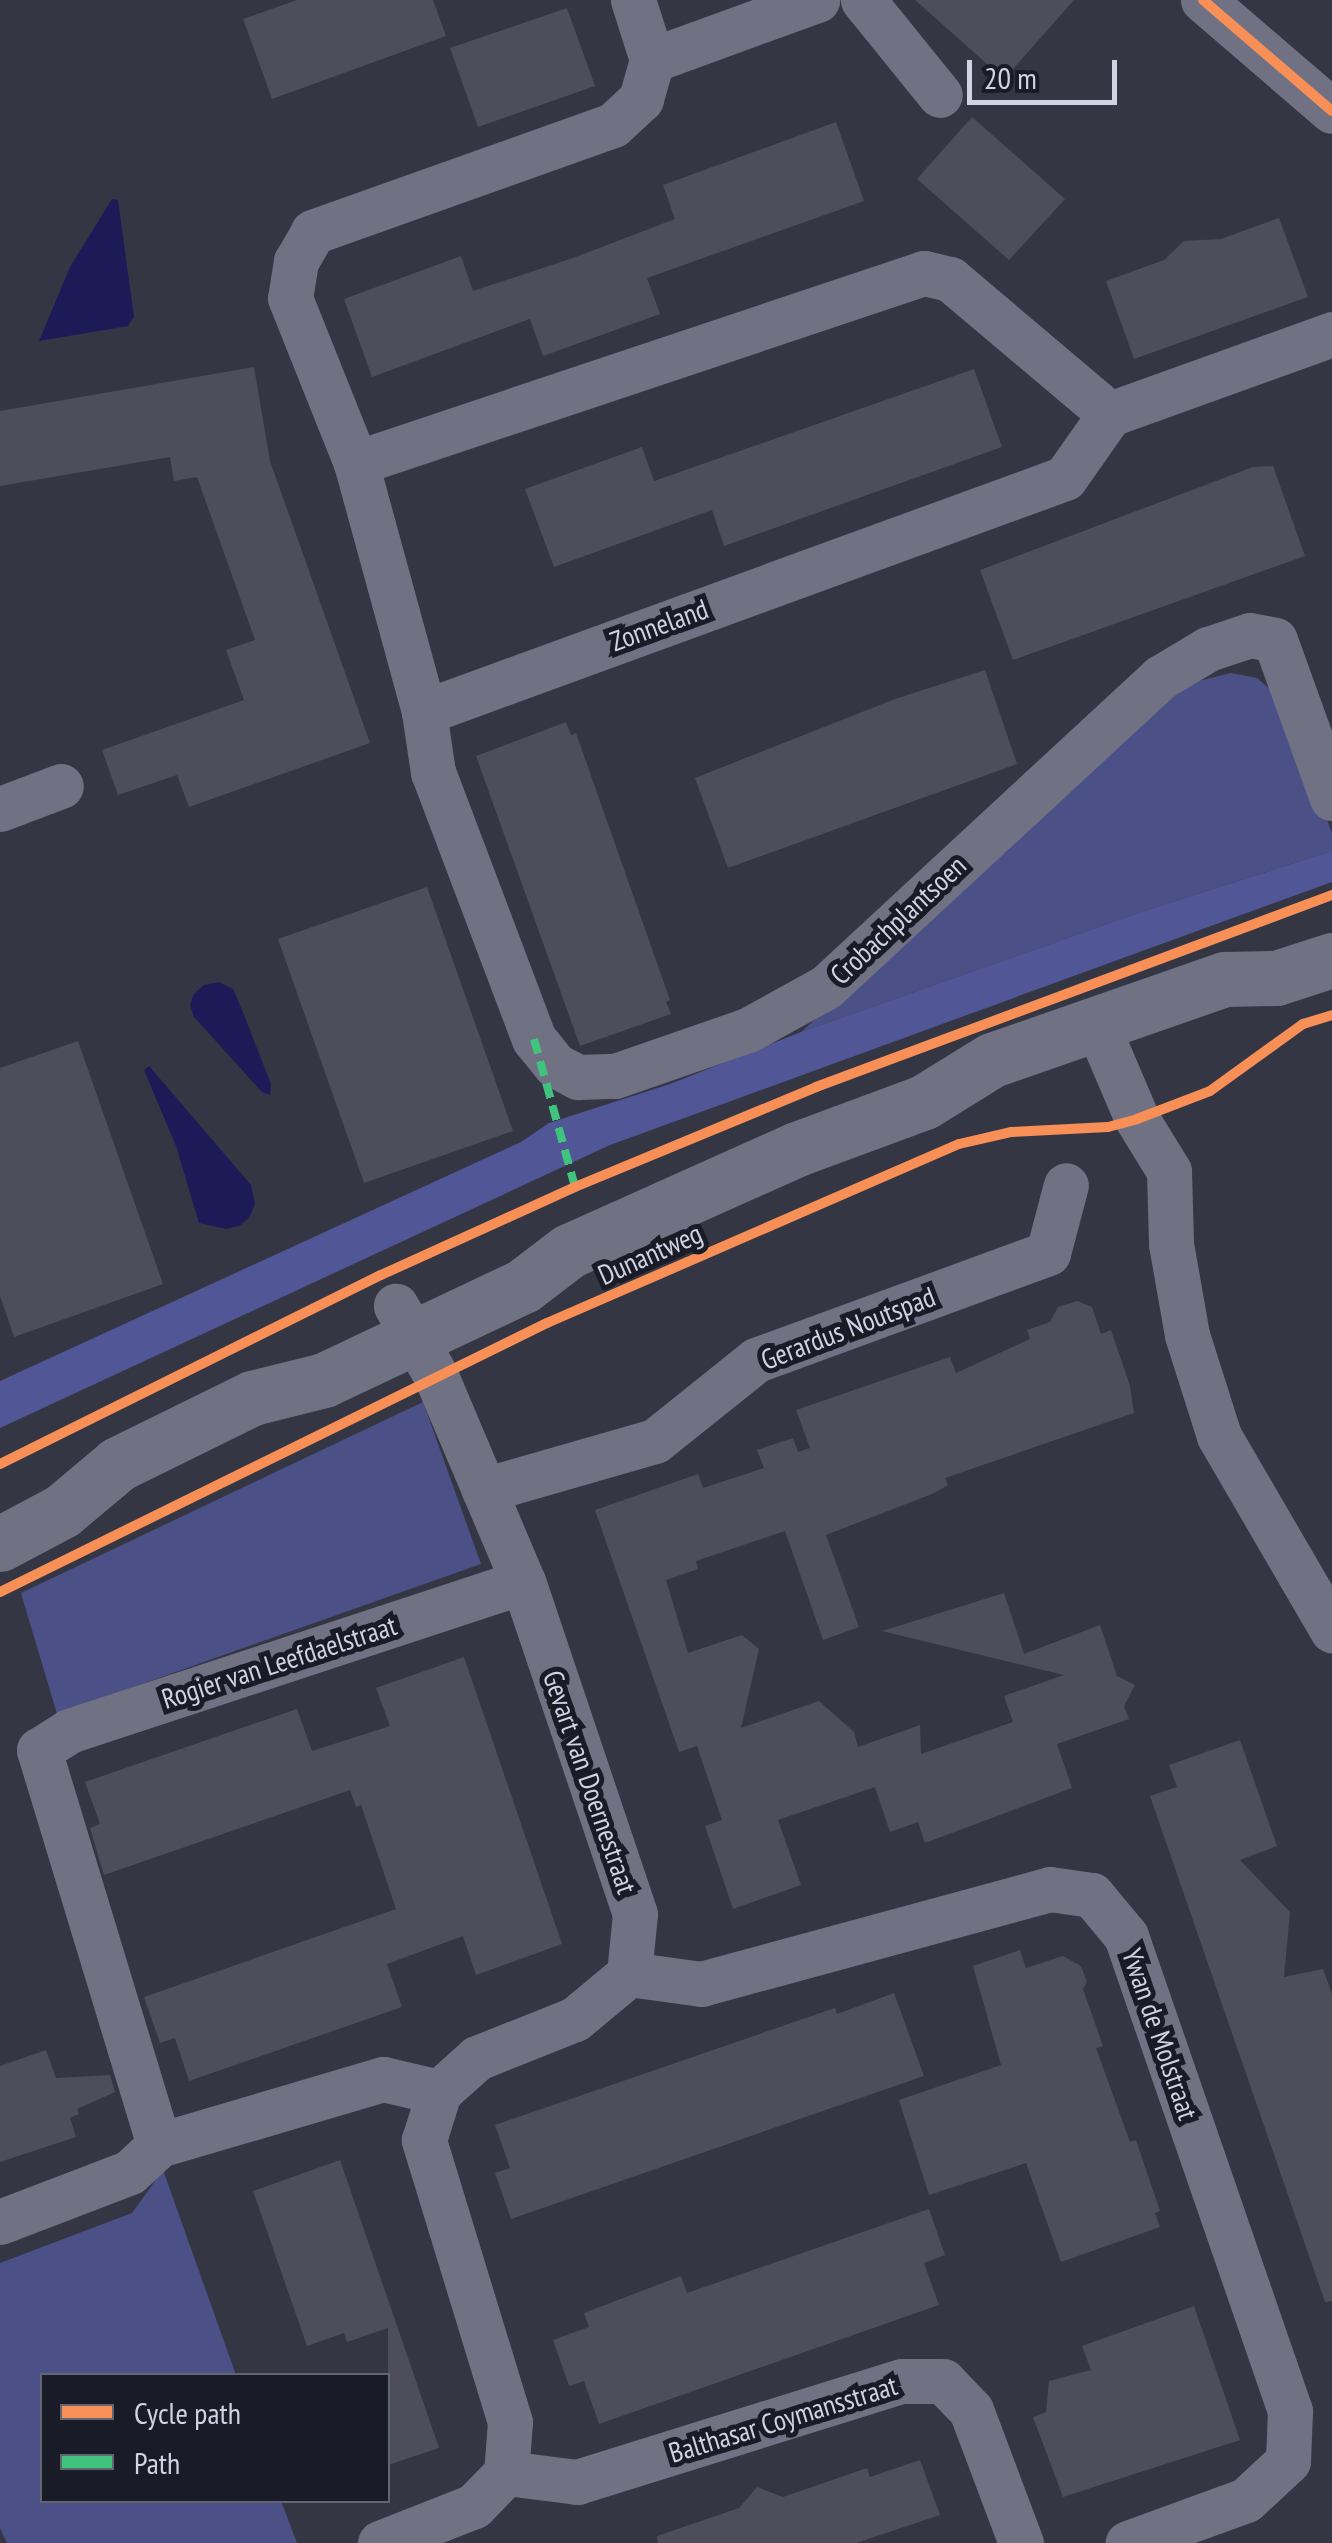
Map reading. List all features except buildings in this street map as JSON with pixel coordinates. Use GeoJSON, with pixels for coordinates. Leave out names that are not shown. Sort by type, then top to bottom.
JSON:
{"type":"FeatureCollection","features":[{"type":"Feature","properties":{"kind":"street"},"geometry":{"type":"LineString","coordinates":[[424,712],[356,463],[290,298],[296,261],[313,232],[613,126],[642,99],[652,60],[632,0]]}},
{"type":"Feature","properties":{"kind":"street"},"geometry":{"type":"LineString","coordinates":[[652,60],[816,0]]}},
{"type":"Feature","properties":{"kind":"street"},"geometry":{"type":"LineString","coordinates":[[863,0],[940,95]]}},
{"type":"Feature","properties":{"kind":"street"},"geometry":{"type":"LineString","coordinates":[[1204,0],[1332,111]]}},
{"type":"Feature","properties":{"kind":"street"},"geometry":{"type":"LineString","coordinates":[[356,463],[924,273],[950,278],[1110,414],[1332,334]]}},
{"type":"Feature","properties":{"kind":"street","name":"Zonneland"},"geometry":{"type":"LineString","coordinates":[[424,712],[1064,478],[1110,414]]}},
{"type":"Feature","properties":{"kind":"street","name":"Crobachplantsoen"},"geometry":{"type":"LineString","coordinates":[[424,712],[432,772],[534,1039],[555,1066],[578,1077],[615,1076],[748,1030],[826,987],[1161,677],[1208,648],[1250,634],[1276,640],[1332,798]]}},
{"type":"Feature","properties":{"kind":"street"},"geometry":{"type":"LineString","coordinates":[[0,809],[61,786]]}},
{"type":"Feature","properties":{"kind":"street","name":"Dunantweg"},"geometry":{"type":"LineString","coordinates":[[0,1544],[62,1511],[118,1464],[252,1398],[306,1350],[406,1321],[505,1256],[569,1251],[797,1149],[924,1102],[1004,1091],[1225,979],[1276,978],[1332,960]]}},
{"type":"Feature","properties":{"kind":"street"},"geometry":{"type":"LineString","coordinates":[[1102,1040],[1137,1119],[1170,1171],[1171,1244],[1188,1335],[1219,1436],[1332,1630]]}},
{"type":"Feature","properties":{"kind":"street","name":"Gerardus Noutspad"},"geometry":{"type":"LineString","coordinates":[[484,1490],[655,1441],[756,1360],[1048,1253],[1066,1185]]}},
{"type":"Feature","properties":{"kind":"street","name":"Gevart van Doernestraat"},"geometry":{"type":"LineString","coordinates":[[406,1321],[522,1582],[635,1914],[630,1974]]}},
{"type":"Feature","properties":{"kind":"street","name":"Dunantweg"},"geometry":{"type":"LineString","coordinates":[[0,1502],[55,1477],[118,1464]]}},
{"type":"Feature","properties":{"kind":"street","name":"Rogier van Leefdaelstraat"},"geometry":{"type":"LineString","coordinates":[[159,2145],[39,1750],[69,1732],[522,1582]]}},
{"type":"Feature","properties":{"kind":"street","name":"Ywan de Molstraat"},"geometry":{"type":"LineString","coordinates":[[630,1974],[701,1984],[1050,1889],[1092,1896],[1126,1936],[1290,2411],[1288,2461],[1246,2500],[1128,2543]]}},
{"type":"Feature","properties":{"kind":"street"},"geometry":{"type":"LineString","coordinates":[[380,2543],[474,2506],[506,2473],[510,2422],[424,2140],[439,2092],[478,2058],[575,2019],[630,1974]]}},
{"type":"Feature","properties":{"kind":"street"},"geometry":{"type":"LineString","coordinates":[[0,2222],[130,2172],[159,2145],[383,2079],[439,2092]]}},
{"type":"Feature","properties":{"kind":"street","name":"Balthasar Coymansstraat"},"geometry":{"type":"LineString","coordinates":[[506,2473],[577,2482],[902,2381],[943,2382],[971,2410],[1021,2543]]}},
{"type":"Feature","properties":{"kind":"shaded area"},"geometry":{"type":"Polygon","coordinates":[[[112,199],[118,200],[134,317],[128,326],[39,341],[70,267],[112,199]]]}},
{"type":"Feature","properties":{"kind":"shaded area"},"geometry":{"type":"Polygon","coordinates":[[[1231,673],[1257,678],[1280,698],[1332,833],[1332,851],[1144,911],[801,1032],[1187,684],[1231,673]]]}},
{"type":"Feature","properties":{"kind":"shaded area"},"geometry":{"type":"Polygon","coordinates":[[[1332,851],[1332,882],[610,1145],[0,1428],[0,1381],[521,1142],[549,1123],[670,1084],[801,1032],[1144,911],[1332,851]]]}},
{"type":"Feature","properties":{"kind":"shaded area"},"geometry":{"type":"Polygon","coordinates":[[[219,982],[233,989],[271,1084],[270,1095],[262,1092],[194,1017],[190,1005],[194,994],[204,985],[219,982]]]}},
{"type":"Feature","properties":{"kind":"shaded area"},"geometry":{"type":"Polygon","coordinates":[[[149,1066],[251,1185],[255,1204],[249,1218],[239,1226],[226,1229],[199,1223],[176,1146],[144,1070],[149,1066]]]}},
{"type":"Feature","properties":{"kind":"shaded area"},"geometry":{"type":"Polygon","coordinates":[[[423,1402],[481,1564],[57,1714],[21,1593],[423,1402]]]}},
{"type":"Feature","properties":{"kind":"shaded area"},"geometry":{"type":"Polygon","coordinates":[[[163,2170],[235,2373],[40,2373],[40,2503],[282,2503],[297,2543],[7,2543],[0,2528],[0,2263],[132,2213],[163,2170]]]}},
{"type":"Feature","properties":{"kind":"marked path"},"geometry":{"type":"LineString","coordinates":[[534,1039],[575,1187]]}},
{"type":"Feature","properties":{"kind":"cycle path"},"geometry":{"type":"LineString","coordinates":[[1203,0],[1332,111]]}},
{"type":"Feature","properties":{"kind":"cycle path"},"geometry":{"type":"LineString","coordinates":[[0,1464],[381,1275],[575,1187],[816,1087],[1332,895]]}},
{"type":"Feature","properties":{"kind":"cycle path"},"geometry":{"type":"LineString","coordinates":[[0,1592],[547,1323],[959,1144],[1011,1132],[1108,1127],[1137,1119],[1210,1091],[1303,1024],[1332,1015]]}}]}
